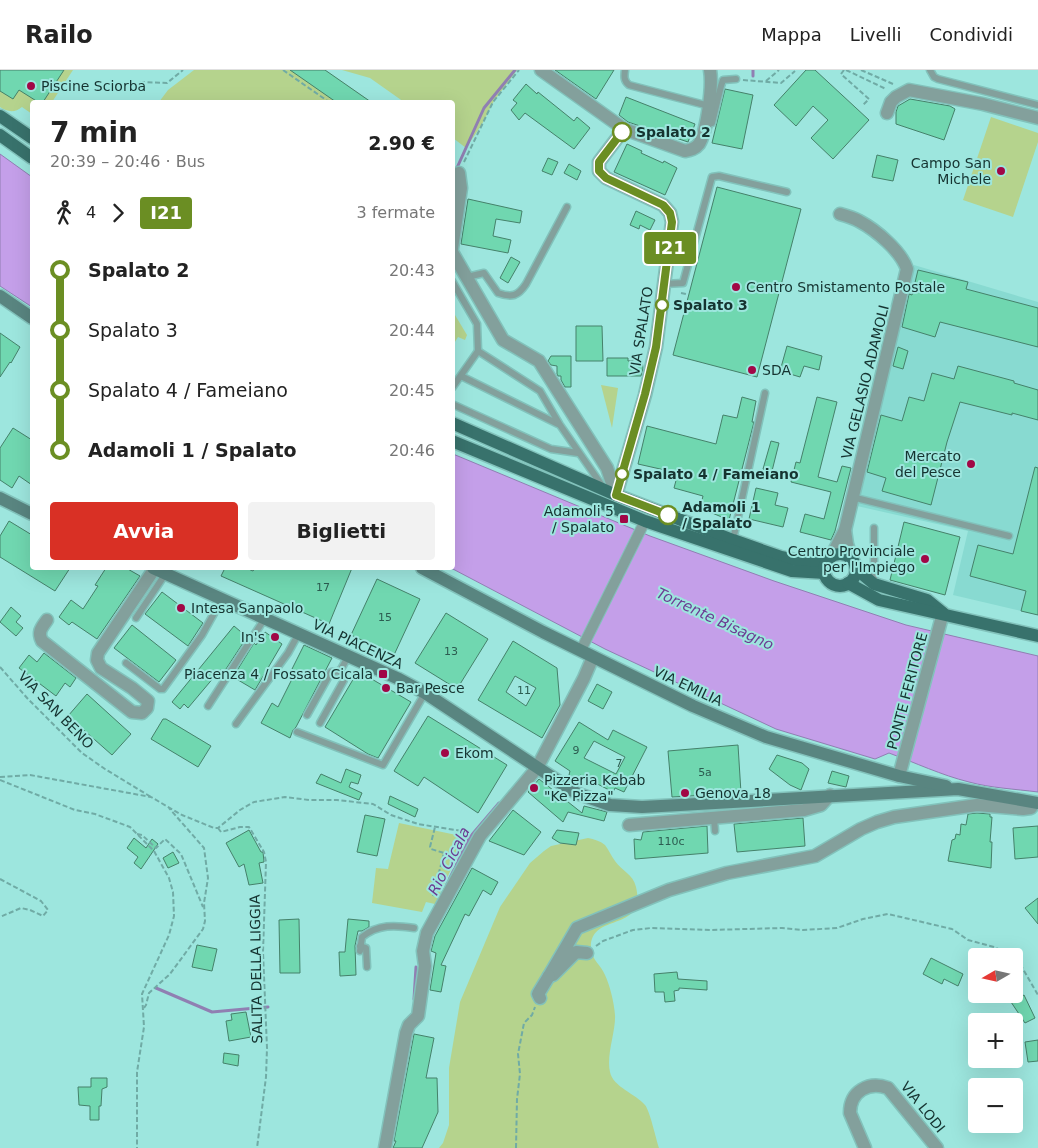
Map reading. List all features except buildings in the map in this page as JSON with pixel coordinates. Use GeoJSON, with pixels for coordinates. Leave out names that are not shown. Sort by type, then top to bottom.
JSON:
{"type":"FeatureCollection","features":[{"type":"Feature","properties":{"kind":"main road"},"geometry":{"type":"LineString","coordinates":[[0,116],[30,137]]}},
{"type":"Feature","properties":{"kind":"main road"},"geometry":{"type":"LineString","coordinates":[[0,135],[30,157]]}},
{"type":"Feature","properties":{"kind":"main road"},"geometry":{"type":"LineString","coordinates":[[0,296],[30,317]]}},
{"type":"Feature","properties":{"kind":"main road"},"geometry":{"type":"LineString","coordinates":[[455,424],[610,492],[733,540],[788,558],[827,564]]}},
{"type":"Feature","properties":{"kind":"main road"},"geometry":{"type":"LineString","coordinates":[[455,443],[643,525],[792,572],[827,564],[842,554],[847,556],[874,584],[926,600],[943,614]]}},
{"type":"Feature","properties":{"kind":"main road"},"geometry":{"type":"LineString","coordinates":[[0,498],[30,513]]}},
{"type":"Feature","properties":{"kind":"main road"},"geometry":{"type":"LineString","coordinates":[[827,564],[829,581],[836,585],[848,583],[853,578],[854,565]]}},
{"type":"Feature","properties":{"kind":"main road","name":"VIA PIACENZA"},"geometry":{"type":"LineString","coordinates":[[158,570],[399,678],[425,693],[576,793],[610,805],[642,807],[958,789],[1036,803]]}},
{"type":"Feature","properties":{"kind":"main road","name":"VIA EMILIA"},"geometry":{"type":"LineString","coordinates":[[426,570],[584,644],[594,657],[693,706],[766,737],[899,776],[958,789]]}},
{"type":"Feature","properties":{"kind":"main road"},"geometry":{"type":"LineString","coordinates":[[848,583],[879,600],[1038,636]]}},
{"type":"Feature","properties":{"kind":"main road"},"geometry":{"type":"LineString","coordinates":[[888,793],[899,776]]}},
{"type":"Feature","properties":{"kind":"street"},"geometry":{"type":"LineString","coordinates":[[541,70],[624,129],[685,151],[696,147],[702,134],[709,106],[710,70]]}},
{"type":"Feature","properties":{"kind":"street"},"geometry":{"type":"LineString","coordinates":[[887,113],[891,102],[905,92],[983,104],[1038,118]]}},
{"type":"Feature","properties":{"kind":"street","name":"VIA SPALATO"},"geometry":{"type":"LineString","coordinates":[[610,492],[648,385],[656,347],[672,222],[670,213],[663,205],[606,178],[599,171],[599,162],[624,129]]}},
{"type":"Feature","properties":{"kind":"street"},"geometry":{"type":"LineString","coordinates":[[455,228],[461,188],[459,173]]}},
{"type":"Feature","properties":{"kind":"street","name":"VIA GELASIO ADAMOLI"},"geometry":{"type":"LineString","coordinates":[[827,564],[845,530],[907,269],[904,260],[882,237],[859,221],[840,214]]}},
{"type":"Feature","properties":{"kind":"street"},"geometry":{"type":"LineString","coordinates":[[455,257],[503,340],[539,361],[607,468],[610,492]]}},
{"type":"Feature","properties":{"kind":"street"},"geometry":{"type":"LineString","coordinates":[[584,644],[643,525]]}},
{"type":"Feature","properties":{"kind":"street","name":"VIA GELASIO ADAMOLI"},"geometry":{"type":"LineString","coordinates":[[845,530],[847,544],[854,565]]}},
{"type":"Feature","properties":{"kind":"street"},"geometry":{"type":"LineString","coordinates":[[47,620],[40,630],[39,636],[42,641],[132,712],[142,712],[147,708],[148,701],[101,668],[97,660],[98,653],[158,570]]}},
{"type":"Feature","properties":{"kind":"street","name":"PONTE FERITORE"},"geometry":{"type":"LineString","coordinates":[[899,776],[943,614]]}},
{"type":"Feature","properties":{"kind":"street"},"geometry":{"type":"LineString","coordinates":[[385,1148],[396,1072],[406,1032],[409,1025],[418,1016],[425,966],[423,951],[427,933],[480,836],[537,768],[594,657]]}},
{"type":"Feature","properties":{"kind":"street"},"geometry":{"type":"LineString","coordinates":[[629,825],[804,810],[821,804],[830,795]]}},
{"type":"Feature","properties":{"kind":"street"},"geometry":{"type":"LineString","coordinates":[[540,998],[538,994],[577,928],[670,890],[727,873],[815,856],[861,829],[894,817],[977,805],[1023,809],[1031,808],[1036,803]]}},
{"type":"Feature","properties":{"kind":"street"},"geometry":{"type":"LineString","coordinates":[[549,976],[553,976],[576,952],[587,953]]}},
{"type":"Feature","properties":{"kind":"street","name":"VIA LODI"},"geometry":{"type":"LineString","coordinates":[[865,1148],[850,1113],[850,1107],[856,1093],[874,1086],[888,1088],[937,1148]]}},
{"type":"Feature","properties":{"kind":"lane"},"geometry":{"type":"LineString","coordinates":[[625,70],[624,78],[629,85],[709,106]]}},
{"type":"Feature","properties":{"kind":"lane"},"geometry":{"type":"LineString","coordinates":[[930,70],[934,77],[938,79],[1038,105]]}},
{"type":"Feature","properties":{"kind":"lane"},"geometry":{"type":"LineString","coordinates":[[702,134],[711,129],[720,86],[724,80],[736,79]]}},
{"type":"Feature","properties":{"kind":"lane"},"geometry":{"type":"LineString","coordinates":[[664,284],[683,283],[712,177],[787,192]]}},
{"type":"Feature","properties":{"kind":"lane"},"geometry":{"type":"LineString","coordinates":[[467,278],[484,273],[498,293],[510,296],[520,293],[567,207]]}},
{"type":"Feature","properties":{"kind":"lane"},"geometry":{"type":"LineString","coordinates":[[455,286],[477,324],[478,351],[455,384]]}},
{"type":"Feature","properties":{"kind":"lane"},"geometry":{"type":"LineString","coordinates":[[478,351],[540,391],[578,453],[610,492]]}},
{"type":"Feature","properties":{"kind":"lane"},"geometry":{"type":"LineString","coordinates":[[461,376],[560,425]]}},
{"type":"Feature","properties":{"kind":"lane"},"geometry":{"type":"LineString","coordinates":[[733,540],[765,393]]}},
{"type":"Feature","properties":{"kind":"lane"},"geometry":{"type":"LineString","coordinates":[[455,405],[551,449],[578,453]]}},
{"type":"Feature","properties":{"kind":"lane"},"geometry":{"type":"LineString","coordinates":[[852,497],[1009,536]]}},
{"type":"Feature","properties":{"kind":"lane"},"geometry":{"type":"LineString","coordinates":[[874,528],[874,584]]}},
{"type":"Feature","properties":{"kind":"lane"},"geometry":{"type":"LineString","coordinates":[[136,618],[158,570]]}},
{"type":"Feature","properties":{"kind":"lane"},"geometry":{"type":"LineString","coordinates":[[126,663],[160,689],[163,689],[202,634],[222,599]]}},
{"type":"Feature","properties":{"kind":"lane"},"geometry":{"type":"LineString","coordinates":[[208,706],[265,618]]}},
{"type":"Feature","properties":{"kind":"lane"},"geometry":{"type":"LineString","coordinates":[[236,724],[288,653],[299,633]]}},
{"type":"Feature","properties":{"kind":"lane"},"geometry":{"type":"LineString","coordinates":[[340,671],[349,655]]}},
{"type":"Feature","properties":{"kind":"lane"},"geometry":{"type":"LineString","coordinates":[[307,715],[331,672],[340,671]]}},
{"type":"Feature","properties":{"kind":"lane"},"geometry":{"type":"LineString","coordinates":[[320,723],[344,680],[340,671]]}},
{"type":"Feature","properties":{"kind":"lane"},"geometry":{"type":"LineString","coordinates":[[297,732],[384,765],[425,693]]}},
{"type":"Feature","properties":{"kind":"lane"},"geometry":{"type":"LineString","coordinates":[[714,818],[715,832]]}},
{"type":"Feature","properties":{"kind":"lane"},"geometry":{"type":"LineString","coordinates":[[367,967],[366,948],[360,948],[362,937],[374,929],[392,926],[414,928]]}},
{"type":"Feature","properties":{"kind":"path"},"geometry":{"type":"LineString","coordinates":[[140,82],[167,83],[183,70]]}},
{"type":"Feature","properties":{"kind":"path"},"geometry":{"type":"LineString","coordinates":[[283,70],[326,100]]}},
{"type":"Feature","properties":{"kind":"path"},"geometry":{"type":"LineString","coordinates":[[459,173],[493,102],[519,70]]}},
{"type":"Feature","properties":{"kind":"path"},"geometry":{"type":"LineString","coordinates":[[766,81],[778,70]]}},
{"type":"Feature","properties":{"kind":"path"},"geometry":{"type":"LineString","coordinates":[[863,105],[869,99],[841,74],[845,70],[885,89],[905,92]]}},
{"type":"Feature","properties":{"kind":"path"},"geometry":{"type":"LineString","coordinates":[[861,70],[905,92]]}},
{"type":"Feature","properties":{"kind":"path"},"geometry":{"type":"LineString","coordinates":[[736,79],[782,83],[795,71]]}},
{"type":"Feature","properties":{"kind":"path","name":"VIA SAN BENO"},"geometry":{"type":"LineString","coordinates":[[0,667],[28,699],[82,753],[105,770],[151,797]]}},
{"type":"Feature","properties":{"kind":"path","name":"SALITA DELLA LIGGIA"},"geometry":{"type":"LineString","coordinates":[[0,778],[30,775],[151,797],[182,815],[204,825],[218,828],[221,832],[249,826],[264,852],[266,862],[263,952],[266,1010],[266,1076],[258,1148]]}},
{"type":"Feature","properties":{"kind":"path"},"geometry":{"type":"LineString","coordinates":[[0,778],[75,810],[95,814],[130,828],[154,851],[163,864],[169,878],[175,907],[174,916],[169,936],[142,994],[144,1028],[137,1072],[136,1148]]}},
{"type":"Feature","properties":{"kind":"path"},"geometry":{"type":"LineString","coordinates":[[218,828],[240,810],[254,802],[285,797],[373,804],[391,815],[418,824],[462,831]]}},
{"type":"Feature","properties":{"kind":"path"},"geometry":{"type":"LineString","coordinates":[[144,1008],[149,993],[170,974],[203,928],[205,921],[204,908],[208,878],[204,848],[166,804]]}},
{"type":"Feature","properties":{"kind":"path"},"geometry":{"type":"LineString","coordinates":[[432,903],[444,853],[430,847],[436,827]]}},
{"type":"Feature","properties":{"kind":"path"},"geometry":{"type":"LineString","coordinates":[[138,834],[142,835],[156,848],[165,839],[181,854],[204,908]]}},
{"type":"Feature","properties":{"kind":"path"},"geometry":{"type":"LineString","coordinates":[[0,880],[41,901],[48,910],[43,916],[21,908],[0,917]]}},
{"type":"Feature","properties":{"kind":"path"},"geometry":{"type":"LineString","coordinates":[[587,953],[603,941],[633,930],[651,928],[837,928],[863,919],[888,914],[952,929],[968,940],[994,947],[1016,957],[1038,994]]}},
{"type":"Feature","properties":{"kind":"path"},"geometry":{"type":"LineString","coordinates":[[516,1148],[517,1099],[520,1074],[518,1054],[524,1023],[532,1015],[540,998]]}},
{"type":"Feature","properties":{"kind":"shaded area","name":"Piscine Sciorba"},"geometry":{"type":"Polygon","coordinates":[[[0,70],[73,70],[53,100],[30,100],[30,113],[22,107],[11,111],[0,107],[0,70]]]}},
{"type":"Feature","properties":{"kind":"shaded area"},"geometry":{"type":"Polygon","coordinates":[[[194,70],[325,70],[368,100],[160,100],[168,90],[194,70]]]}},
{"type":"Feature","properties":{"kind":"shaded area"},"geometry":{"type":"Polygon","coordinates":[[[342,70],[517,70],[494,101],[481,126],[466,148],[455,140],[455,100],[401,100],[370,78],[342,70]]]}},
{"type":"Feature","properties":{"kind":"shaded area","name":"Campo San Michele"},"geometry":{"type":"Polygon","coordinates":[[[991,117],[1038,133],[1038,142],[1013,217],[963,200],[991,117]]]}},
{"type":"Feature","properties":{"kind":"shaded area"},"geometry":{"type":"Polygon","coordinates":[[[914,265],[1038,302],[1038,615],[953,595],[968,531],[857,506],[859,490],[914,265]]]}},
{"type":"Feature","properties":{"kind":"shaded area"},"geometry":{"type":"Polygon","coordinates":[[[455,315],[467,335],[465,340],[458,337],[455,342],[455,315]]]}},
{"type":"Feature","properties":{"kind":"shaded area"},"geometry":{"type":"Polygon","coordinates":[[[601,385],[618,388],[612,428],[601,385]]]}},
{"type":"Feature","properties":{"kind":"shaded area"},"geometry":{"type":"Polygon","coordinates":[[[399,823],[466,837],[435,904],[426,902],[422,912],[372,903],[376,868],[388,869],[399,823]]]}},
{"type":"Feature","properties":{"kind":"shaded area"},"geometry":{"type":"Polygon","coordinates":[[[588,838],[597,840],[605,845],[618,864],[630,876],[636,887],[637,902],[633,911],[626,917],[599,930],[593,937],[591,949],[593,956],[607,979],[614,1005],[615,1021],[609,1058],[610,1072],[615,1082],[641,1101],[647,1108],[659,1148],[439,1148],[443,1143],[449,1125],[449,1068],[460,1002],[500,907],[530,863],[544,851],[551,846],[588,838]]]}},
{"type":"Feature","properties":{"kind":"water"},"geometry":{"type":"Polygon","coordinates":[[[0,154],[30,176],[30,306],[0,286],[0,154]]]}},
{"type":"Feature","properties":{"kind":"water","name":"Torrente Bisagno"},"geometry":{"type":"Polygon","coordinates":[[[455,455],[650,536],[774,581],[906,625],[1038,656],[1038,792],[977,784],[948,776],[889,753],[875,759],[776,729],[605,649],[455,570],[455,455]]]}},
{"type":"Feature","properties":{"kind":"waterway"},"geometry":{"type":"LineString","coordinates":[[456,170],[484,108],[515,70]]}},
{"type":"Feature","properties":{"kind":"waterway"},"geometry":{"type":"LineString","coordinates":[[753,70],[753,76]]}},
{"type":"Feature","properties":{"kind":"waterway","name":"Rio Cicala"},"geometry":{"type":"LineString","coordinates":[[447,884],[470,837],[499,803]]}},
{"type":"Feature","properties":{"kind":"waterway","name":"Rio Cicala"},"geometry":{"type":"LineString","coordinates":[[414,999],[416,967]]}},
{"type":"Feature","properties":{"kind":"waterway"},"geometry":{"type":"LineString","coordinates":[[156,988],[212,1012],[268,1007]]}},
{"type":"Feature","properties":{"kind":"bus line","name":"I21"},"geometry":{"type":"LineString","coordinates":[[622,132],[599,162],[599,171],[606,178],[663,205],[670,213],[672,222],[656,347],[645,394],[616,495],[668,515]]}},
{"type":"Feature","properties":{"kind":"place","name":"Piscine Sciorba"},"geometry":{"type":"Point","coordinates":[31,86]}},
{"type":"Feature","properties":{"kind":"place","name":"Spalato 2"},"geometry":{"type":"Point","coordinates":[622,132]}},
{"type":"Feature","properties":{"kind":"place","name":"Campo San Michele"},"geometry":{"type":"Point","coordinates":[1001,171]}},
{"type":"Feature","properties":{"kind":"place","name":"Centro Smistamento Postale"},"geometry":{"type":"Point","coordinates":[736,287]}},
{"type":"Feature","properties":{"kind":"place","name":"Spalato 3"},"geometry":{"type":"Point","coordinates":[662,305]}},
{"type":"Feature","properties":{"kind":"place","name":"SDA"},"geometry":{"type":"Point","coordinates":[752,370]}},
{"type":"Feature","properties":{"kind":"place","name":"Mercato del Pesce"},"geometry":{"type":"Point","coordinates":[971,464]}},
{"type":"Feature","properties":{"kind":"place","name":"Spalato 4 / Fameiano"},"geometry":{"type":"Point","coordinates":[622,474]}},
{"type":"Feature","properties":{"kind":"place","name":"Adamoli 1 / Spalato"},"geometry":{"type":"Point","coordinates":[668,515]}},
{"type":"Feature","properties":{"kind":"place","name":"Adamoli 5 / Spalato"},"geometry":{"type":"Point","coordinates":[624,519]}},
{"type":"Feature","properties":{"kind":"place","name":"Centro Provinciale per l'Impiego"},"geometry":{"type":"Point","coordinates":[925,559]}},
{"type":"Feature","properties":{"kind":"place","name":"Intesa Sanpaolo"},"geometry":{"type":"Point","coordinates":[181,608]}},
{"type":"Feature","properties":{"kind":"place","name":"In's"},"geometry":{"type":"Point","coordinates":[275,637]}},
{"type":"Feature","properties":{"kind":"place","name":"Piacenza 4 / Fossato Cicala"},"geometry":{"type":"Point","coordinates":[383,674]}},
{"type":"Feature","properties":{"kind":"place","name":"Bar Pesce"},"geometry":{"type":"Point","coordinates":[386,688]}},
{"type":"Feature","properties":{"kind":"place","name":"Ekom"},"geometry":{"type":"Point","coordinates":[445,753]}},
{"type":"Feature","properties":{"kind":"place","name":"Pizzeria Kebab \"Ke Pizza\""},"geometry":{"type":"Point","coordinates":[534,788]}},
{"type":"Feature","properties":{"kind":"place","name":"Genova 18"},"geometry":{"type":"Point","coordinates":[685,793]}}]}
